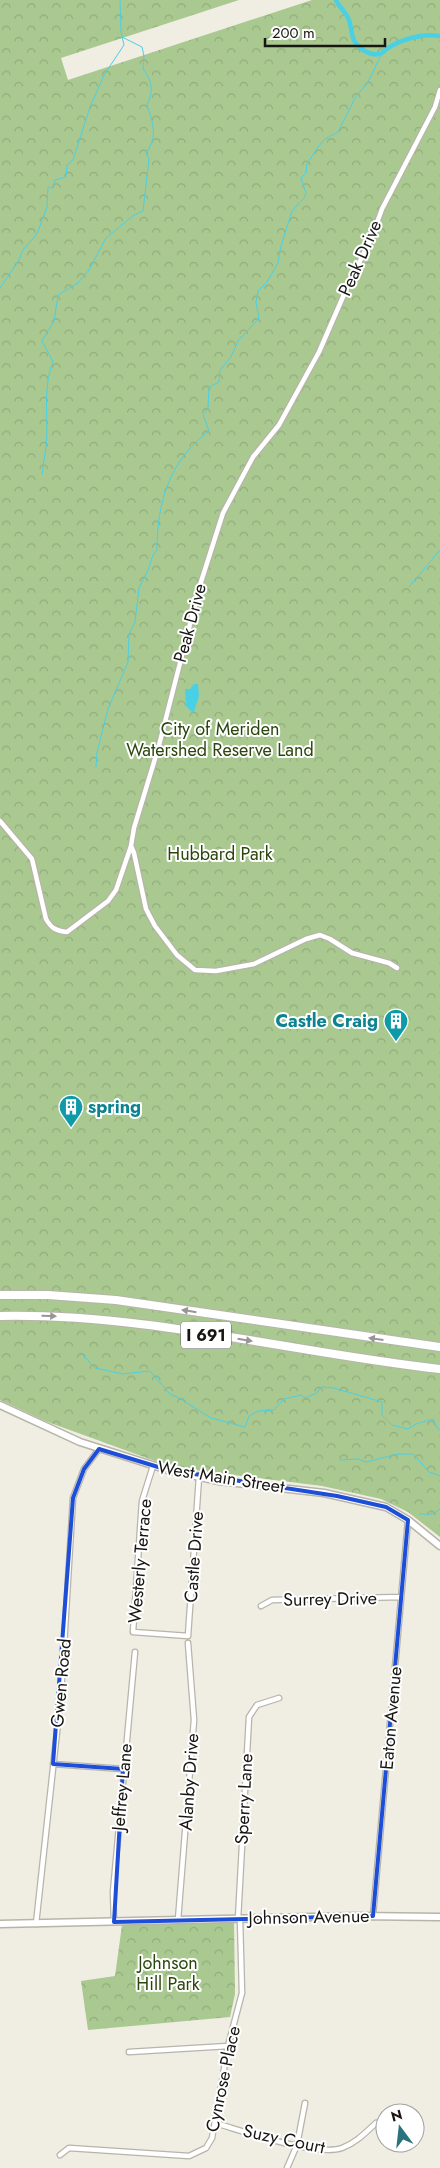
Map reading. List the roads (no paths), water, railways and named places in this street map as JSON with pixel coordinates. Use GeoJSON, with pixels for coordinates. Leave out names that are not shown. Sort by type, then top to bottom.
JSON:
{"type":"FeatureCollection","features":[{"type":"Feature","properties":{"kind":"highway","name":"I 691"},"geometry":{"type":"LineString","coordinates":[[0,1293],[109,1299],[440,1347]]}},
{"type":"Feature","properties":{"kind":"highway","name":"I 691"},"geometry":{"type":"LineString","coordinates":[[0,1316],[50,1316],[120,1322],[440,1369]]}},
{"type":"Feature","properties":{"kind":"main road","name":"West Main Street"},"geometry":{"type":"LineString","coordinates":[[0,1405],[61,1434],[99,1449],[153,1466],[199,1477],[337,1496],[386,1507],[408,1520],[440,1546]]}},
{"type":"Feature","properties":{"kind":"main road","name":"Johnson Avenue"},"geometry":{"type":"LineString","coordinates":[[0,1924],[373,1916],[440,1917]]}},
{"type":"Feature","properties":{"kind":"street","name":"Peak Drive"},"geometry":{"type":"LineString","coordinates":[[397,968],[388,963],[352,953],[327,937],[316,935],[254,964],[216,971],[195,970],[177,955],[155,926],[146,909],[131,846],[134,828],[158,749],[200,585],[223,513],[253,457],[279,425],[319,352],[371,239],[382,210],[435,107],[440,90]]}},
{"type":"Feature","properties":{"kind":"street"},"geometry":{"type":"LineString","coordinates":[[0,821],[32,859],[46,919],[51,927],[60,932],[67,932],[108,901],[116,890],[131,846]]}},
{"type":"Feature","properties":{"kind":"street","name":"Gwen Road"},"geometry":{"type":"LineString","coordinates":[[36,1924],[61,1695],[73,1498],[84,1469],[99,1449]]}},
{"type":"Feature","properties":{"kind":"street","name":"Westerly Terrace"},"geometry":{"type":"LineString","coordinates":[[153,1466],[142,1501],[134,1632],[188,1636]]}},
{"type":"Feature","properties":{"kind":"street","name":"Castle Drive"},"geometry":{"type":"LineString","coordinates":[[188,1636],[199,1477]]}},
{"type":"Feature","properties":{"kind":"street","name":"Eaton Avenue"},"geometry":{"type":"LineString","coordinates":[[373,1916],[408,1520]]}},
{"type":"Feature","properties":{"kind":"street","name":"Surrey Drive"},"geometry":{"type":"LineString","coordinates":[[260,1606],[272,1600],[401,1597]]}},
{"type":"Feature","properties":{"kind":"street","name":"Alanby Drive"},"geometry":{"type":"LineString","coordinates":[[178,1920],[194,1720],[188,1643]]}},
{"type":"Feature","properties":{"kind":"street","name":"Jeffrey Lane"},"geometry":{"type":"LineString","coordinates":[[114,1922],[113,1892],[123,1769],[136,1652]]}},
{"type":"Feature","properties":{"kind":"street","name":"Sperry Lane"},"geometry":{"type":"LineString","coordinates":[[239,1919],[249,1717],[257,1705],[267,1700],[279,1698]]}},
{"type":"Feature","properties":{"kind":"street"},"geometry":{"type":"LineString","coordinates":[[53,1764],[123,1769]]}},
{"type":"Feature","properties":{"kind":"street","name":"Cynrose Place"},"geometry":{"type":"LineString","coordinates":[[60,2155],[70,2148],[188,2156],[206,2148],[212,2138],[228,2046],[242,1993],[239,1919]]}},
{"type":"Feature","properties":{"kind":"street"},"geometry":{"type":"LineString","coordinates":[[129,2052],[228,2046]]}},
{"type":"Feature","properties":{"kind":"street"},"geometry":{"type":"LineString","coordinates":[[286,2168],[297,2145],[304,2102]]}},
{"type":"Feature","properties":{"kind":"street","name":"Suzy Court"},"geometry":{"type":"LineString","coordinates":[[215,2123],[297,2145],[329,2151],[343,2148],[354,2142],[375,2124]]}},
{"type":"Feature","properties":{"kind":"water"},"geometry":{"type":"Polygon","coordinates":[[[194,684],[198,684],[199,696],[193,713],[186,706],[185,689],[190,689],[194,684]]]}},
{"type":"Feature","properties":{"kind":"waterway"},"geometry":{"type":"LineString","coordinates":[[0,288],[19,260],[23,250],[37,234],[47,207],[48,187],[53,188],[55,180],[66,177],[67,165],[73,160],[90,107],[104,75],[124,45],[121,32],[120,0]]}},
{"type":"Feature","properties":{"kind":"waterway"},"geometry":{"type":"LineString","coordinates":[[336,0],[349,19],[355,42],[368,53],[380,54],[406,39],[427,35],[440,36]]}},
{"type":"Feature","properties":{"kind":"waterway"},"geometry":{"type":"LineString","coordinates":[[42,474],[47,436],[46,404],[48,383],[53,362],[42,341],[54,321],[58,295],[78,283],[89,270],[106,238],[134,215],[143,211],[149,159],[146,153],[153,136],[147,105],[151,95],[151,86],[143,69],[144,56],[142,47],[122,37]]}},
{"type":"Feature","properties":{"kind":"waterway"},"geometry":{"type":"LineString","coordinates":[[96,767],[97,752],[108,709],[128,662],[129,634],[135,622],[139,588],[157,550],[160,516],[168,484],[184,456],[209,431],[203,415],[208,408],[209,387],[219,382],[220,370],[231,357],[238,341],[259,318],[256,302],[258,291],[267,282],[278,263],[281,246],[292,211],[306,193],[301,178],[306,173],[307,164],[325,139],[338,132],[355,98],[368,82],[382,53]]}},
{"type":"Feature","properties":{"kind":"waterway"},"geometry":{"type":"LineString","coordinates":[[409,587],[440,550]]}},
{"type":"Feature","properties":{"kind":"waterway"},"geometry":{"type":"LineString","coordinates":[[83,1355],[95,1368],[123,1374],[150,1371],[170,1394],[211,1418],[245,1427],[249,1416],[258,1411],[274,1410],[284,1399],[301,1395],[305,1398],[317,1393],[321,1387],[334,1388],[382,1402],[382,1415],[392,1425],[408,1429],[416,1424],[433,1419],[440,1430]]}},
{"type":"Feature","properties":{"kind":"waterway"},"geometry":{"type":"LineString","coordinates":[[340,1460],[358,1459],[366,1462],[398,1454],[413,1454],[429,1472],[440,1476]]}},
{"type":"Feature","properties":{"kind":"waterway"},"geometry":{"type":"LineString","coordinates":[[420,1514],[433,1514],[440,1509]]}},
{"type":"Feature","properties":{"kind":"place","name":"Castle Craig"},"geometry":{"type":"Point","coordinates":[396,1042]}},
{"type":"Feature","properties":{"kind":"place","name":"spring"},"geometry":{"type":"Point","coordinates":[71,1128]}},
{"type":"Feature","properties":{"kind":"park label","name":"City of Meriden Watershed Reserve Land"},"geometry":{"type":"Point","coordinates":[220,740]}},
{"type":"Feature","properties":{"kind":"park label","name":"Hubbard Park"},"geometry":{"type":"Point","coordinates":[220,854]}},
{"type":"Feature","properties":{"kind":"park label","name":"Johnson Hill Park"},"geometry":{"type":"Point","coordinates":[168,1974]}}]}
